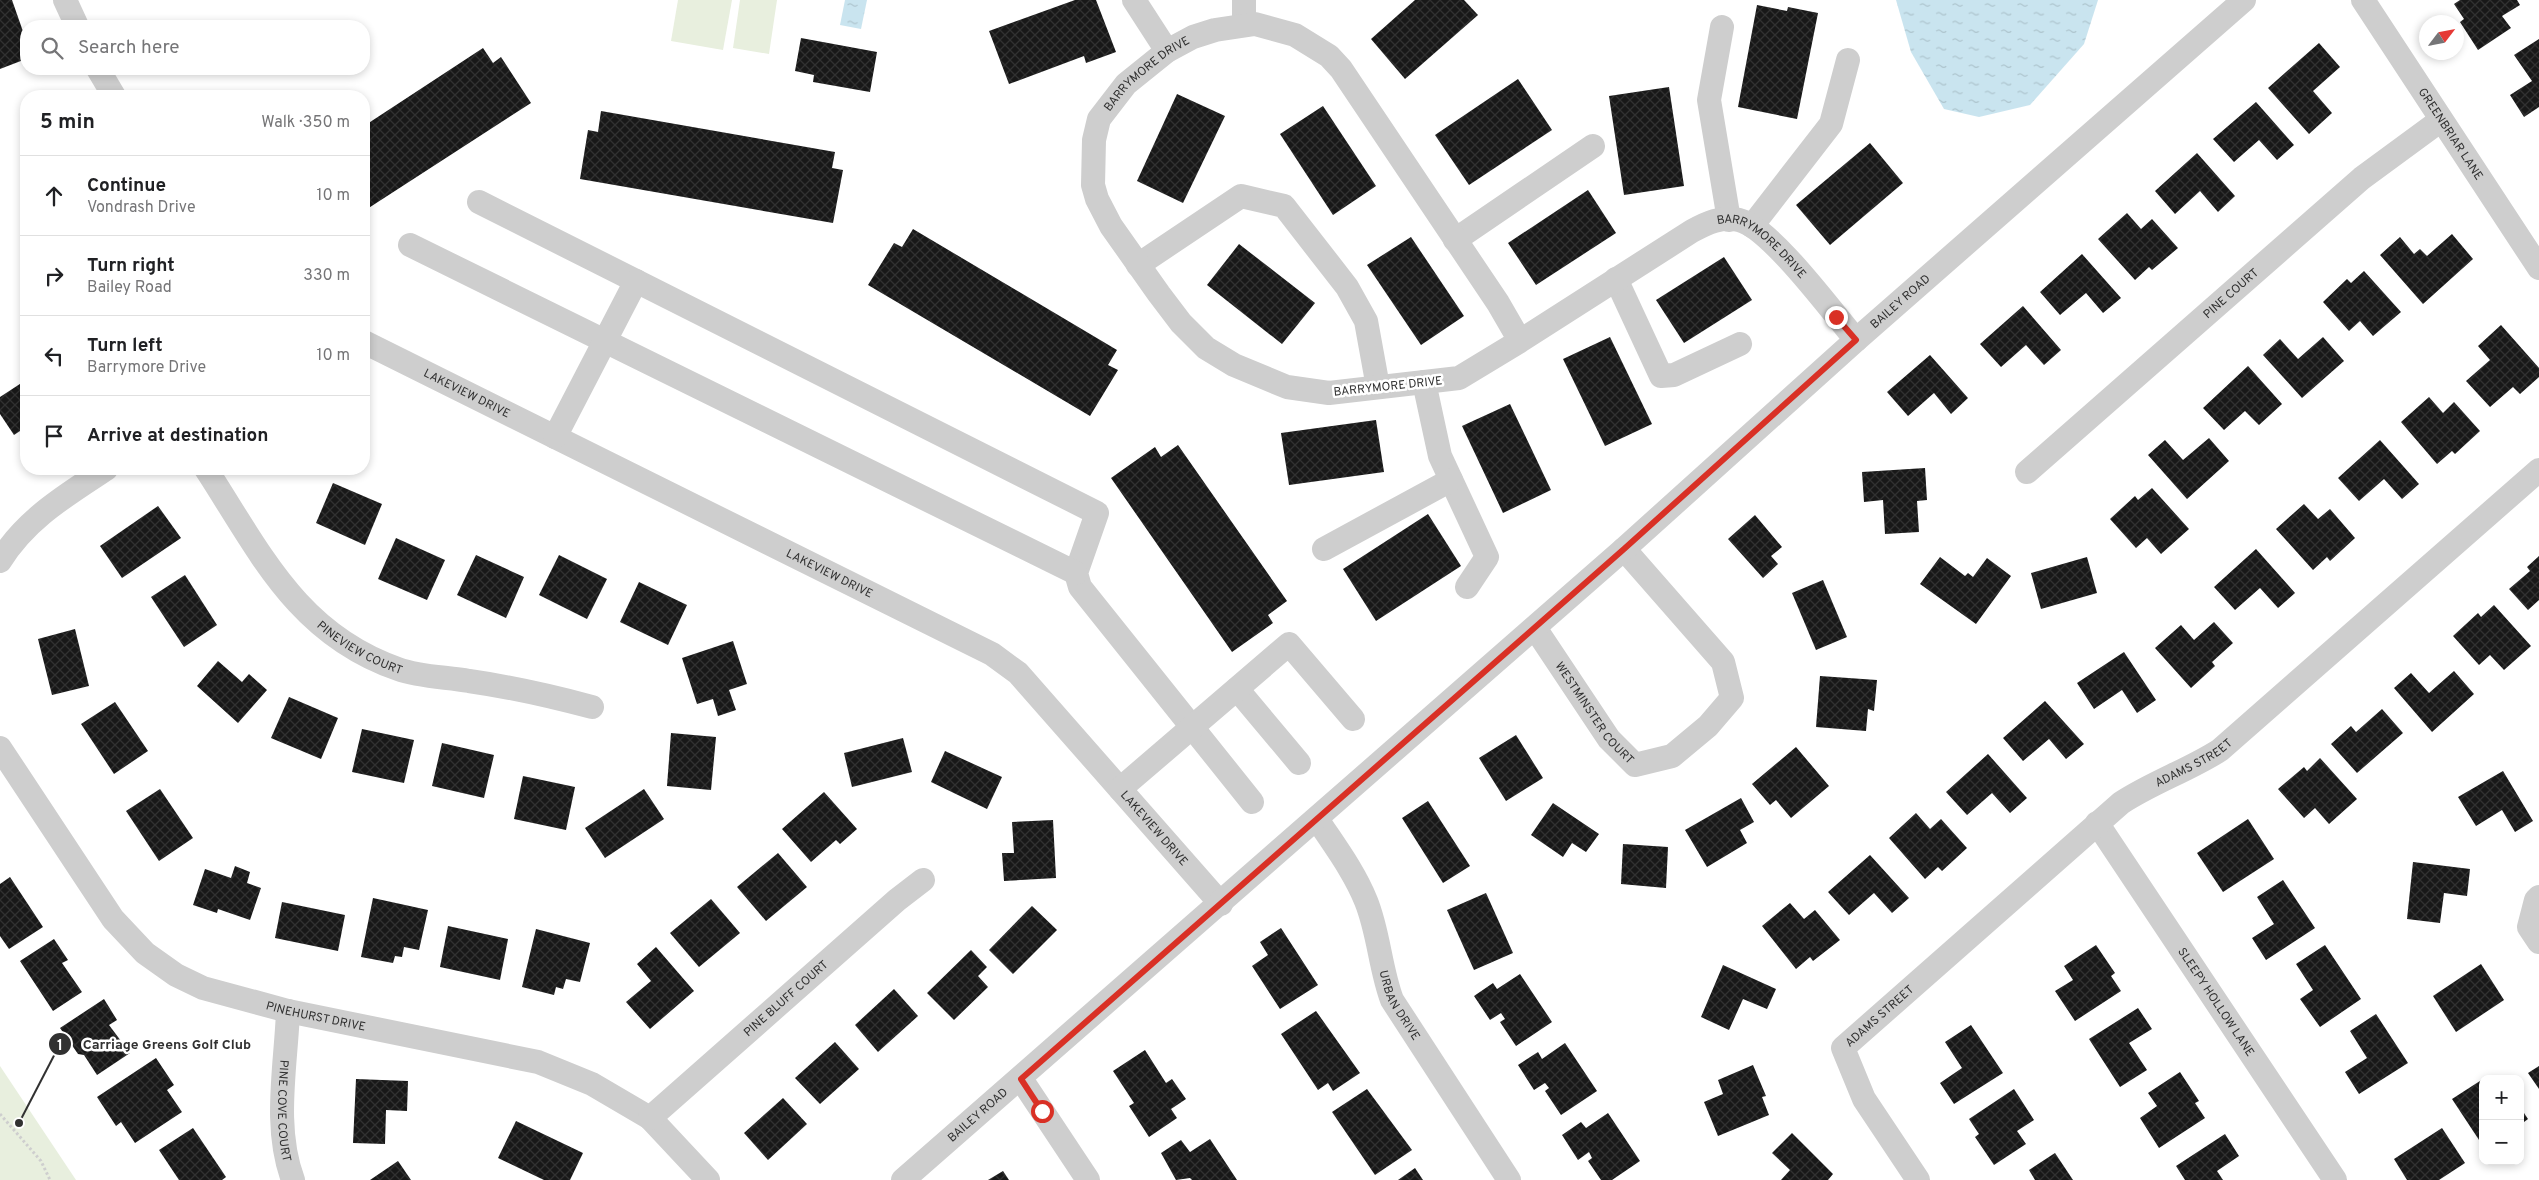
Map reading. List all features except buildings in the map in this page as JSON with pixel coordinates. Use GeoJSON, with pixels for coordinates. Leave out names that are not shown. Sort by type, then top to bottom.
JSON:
{"type":"FeatureCollection","features":[{"type":"Feature","properties":{"kind":"street"},"geometry":{"type":"LineString","coordinates":[[65,0],[74,20]]}},
{"type":"Feature","properties":{"kind":"street"},"geometry":{"type":"LineString","coordinates":[[1134,0],[1167,51]]}},
{"type":"Feature","properties":{"kind":"street"},"geometry":{"type":"LineString","coordinates":[[1244,0],[1244,25]]}},
{"type":"Feature","properties":{"kind":"street","name":"BAILEY ROAD"},"geometry":{"type":"LineString","coordinates":[[904,1180],[1535,628],[1856,340],[2244,0]]}},
{"type":"Feature","properties":{"kind":"street","name":"GREENBRIAR LANE"},"geometry":{"type":"LineString","coordinates":[[2363,0],[2539,268]]}},
{"type":"Feature","properties":{"kind":"street","name":"BARRYMORE DRIVE"},"geometry":{"type":"LineString","coordinates":[[1520,341],[1341,69],[1329,56],[1295,35],[1255,24],[1193,36],[1167,51],[1126,84],[1110,102],[1099,119],[1094,140],[1092,166],[1097,199],[1111,226],[1138,265],[1181,323],[1206,348],[1234,365],[1287,387],[1329,393],[1459,378],[1520,341],[1692,231],[1714,220],[1739,220],[1752,226],[1775,245],[1856,340]]}},
{"type":"Feature","properties":{"kind":"street"},"geometry":{"type":"LineString","coordinates":[[1722,27],[1709,100],[1729,220]]}},
{"type":"Feature","properties":{"kind":"street"},"geometry":{"type":"LineString","coordinates":[[1752,226],[1831,124],[1848,60]]}},
{"type":"Feature","properties":{"kind":"street"},"geometry":{"type":"LineString","coordinates":[[102,75],[110,90]]}},
{"type":"Feature","properties":{"kind":"street","name":"PINE COURT"},"geometry":{"type":"LineString","coordinates":[[2027,472],[2362,178],[2441,120]]}},
{"type":"Feature","properties":{"kind":"street"},"geometry":{"type":"LineString","coordinates":[[1455,240],[1593,146]]}},
{"type":"Feature","properties":{"kind":"street"},"geometry":{"type":"LineString","coordinates":[[1138,265],[1240,196],[1284,206],[1347,287],[1366,321],[1378,387]]}},
{"type":"Feature","properties":{"kind":"street"},"geometry":{"type":"LineString","coordinates":[[479,202],[1097,513],[1076,573],[1080,587],[1252,802]]}},
{"type":"Feature","properties":{"kind":"street"},"geometry":{"type":"LineString","coordinates":[[410,245],[1076,573]]}},
{"type":"Feature","properties":{"kind":"street"},"geometry":{"type":"LineString","coordinates":[[1616,279],[1661,376],[1674,375],[1740,344]]}},
{"type":"Feature","properties":{"kind":"street"},"geometry":{"type":"LineString","coordinates":[[554,436],[606,342],[636,282]]}},
{"type":"Feature","properties":{"kind":"street","name":"LAKEVIEW DRIVE"},"geometry":{"type":"LineString","coordinates":[[370,345],[992,654],[1018,673],[1221,904]]}},
{"type":"Feature","properties":{"kind":"street"},"geometry":{"type":"LineString","coordinates":[[1424,382],[1440,456],[1487,557],[1467,587]]}},
{"type":"Feature","properties":{"kind":"street","name":"ADAMS STREET"},"geometry":{"type":"LineString","coordinates":[[1918,1180],[1864,1099],[1842,1048],[2121,803],[2148,786],[2196,766],[2220,750],[2539,470]]}},
{"type":"Feature","properties":{"kind":"street"},"geometry":{"type":"LineString","coordinates":[[0,561],[12,541],[38,514],[97,475]]}},
{"type":"Feature","properties":{"kind":"street","name":"PINEVIEW COURT"},"geometry":{"type":"LineString","coordinates":[[210,475],[281,584],[314,621],[338,640],[399,670],[515,688],[592,707]]}},
{"type":"Feature","properties":{"kind":"street"},"geometry":{"type":"LineString","coordinates":[[1324,549],[1451,480]]}},
{"type":"Feature","properties":{"kind":"street","name":"WESTMINSTER COURT"},"geometry":{"type":"LineString","coordinates":[[1535,628],[1609,739],[1635,765],[1672,756],[1708,726],[1732,698],[1723,662],[1624,549]]}},
{"type":"Feature","properties":{"kind":"street"},"geometry":{"type":"LineString","coordinates":[[1120,789],[1289,644],[1353,719]]}},
{"type":"Feature","properties":{"kind":"street"},"geometry":{"type":"LineString","coordinates":[[1237,689],[1299,763]]}},
{"type":"Feature","properties":{"kind":"street","name":"PINEHURST DRIVE"},"geometry":{"type":"LineString","coordinates":[[0,748],[113,919],[145,954],[176,975],[203,988],[288,1011],[538,1062],[592,1084],[650,1118],[708,1180]]}},
{"type":"Feature","properties":{"kind":"street","name":"URBAN DRIVE"},"geometry":{"type":"LineString","coordinates":[[1317,819],[1355,877],[1366,901],[1375,928],[1384,979],[1392,1000],[1509,1180]]}},
{"type":"Feature","properties":{"kind":"street","name":"SLEEPY HOLLOW LANE"},"geometry":{"type":"LineString","coordinates":[[2097,823],[2335,1180]]}},
{"type":"Feature","properties":{"kind":"street","name":"PINE BLUFF COURT"},"geometry":{"type":"LineString","coordinates":[[650,1118],[897,900],[923,880]]}},
{"type":"Feature","properties":{"kind":"street"},"geometry":{"type":"LineString","coordinates":[[2539,897],[2536,900],[2529,927],[2539,942]]}},
{"type":"Feature","properties":{"kind":"street","name":"PINE COVE COURT"},"geometry":{"type":"LineString","coordinates":[[288,1011],[282,1122],[284,1146],[293,1180]]}},
{"type":"Feature","properties":{"kind":"street"},"geometry":{"type":"LineString","coordinates":[[1021,1079],[1088,1180]]}},
{"type":"Feature","properties":{"kind":"path"},"geometry":{"type":"LineString","coordinates":[[0,1114],[42,1161],[50,1180]]}},
{"type":"Feature","properties":{"kind":"green space"},"geometry":{"type":"Polygon","coordinates":[[[678,0],[732,0],[723,50],[671,41],[678,0]]]}},
{"type":"Feature","properties":{"kind":"green space"},"geometry":{"type":"Polygon","coordinates":[[[740,0],[777,0],[769,54],[733,48],[740,0]]]}},
{"type":"Feature","properties":{"kind":"green space"},"geometry":{"type":"Polygon","coordinates":[[[0,1066],[76,1180],[0,1180],[0,1066]]]}},
{"type":"Feature","properties":{"kind":"water"},"geometry":{"type":"Polygon","coordinates":[[[845,0],[867,0],[861,29],[840,25],[845,0]]]}},
{"type":"Feature","properties":{"kind":"water"},"geometry":{"type":"Polygon","coordinates":[[[1896,0],[2098,0],[2084,44],[2030,105],[1979,117],[1944,109],[1911,52],[1896,0]]]}},
{"type":"Feature","properties":{"kind":"place","name":"Carriage Greens Golf Club"},"geometry":{"type":"Point","coordinates":[19,1123]}},
{"type":"Feature","properties":{"kind":"route"},"geometry":{"type":"LineString","coordinates":[[1042,1111],[1021,1079],[1624,549],[1856,340],[1836,317]]}}]}
